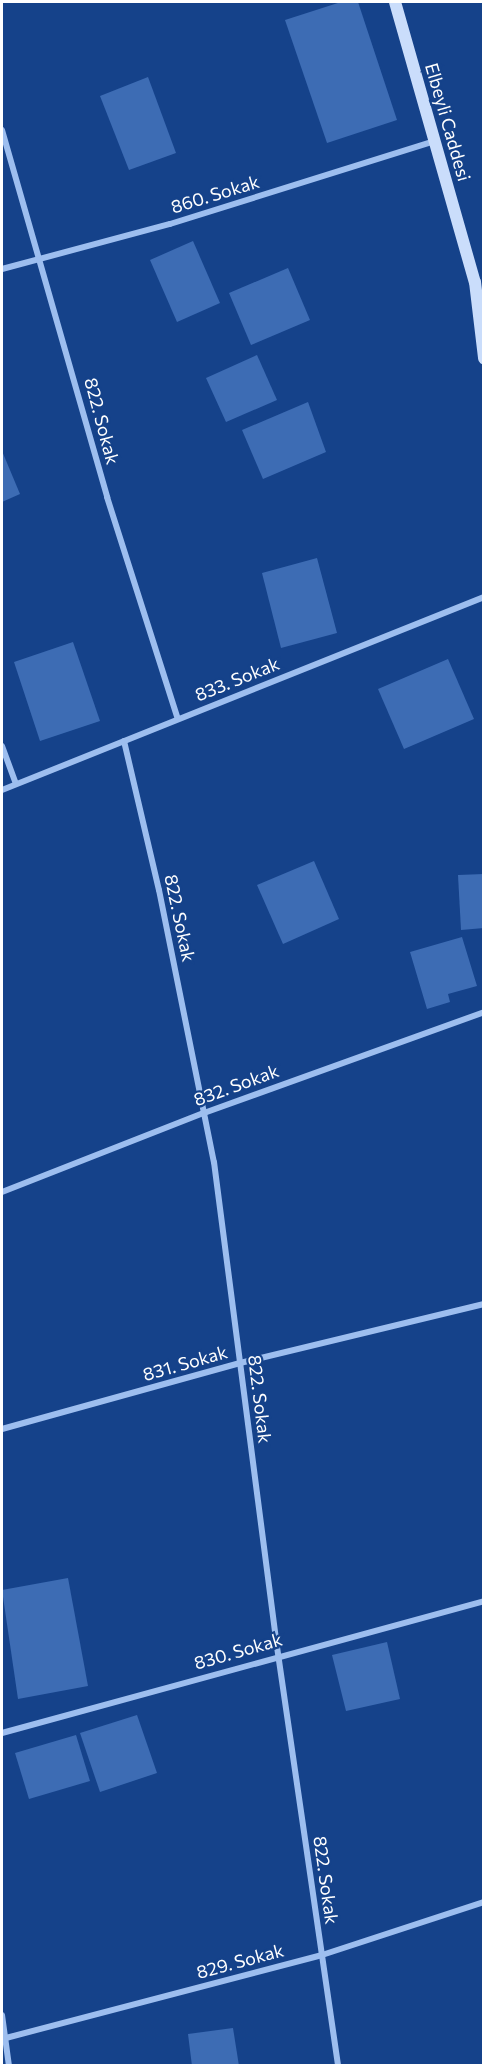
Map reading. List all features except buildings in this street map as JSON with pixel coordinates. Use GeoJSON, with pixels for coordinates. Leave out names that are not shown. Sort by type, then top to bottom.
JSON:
{"type":"FeatureCollection","features":[{"type":"Feature","properties":{"kind":"street","name":"Elbeyli Caddesi"},"geometry":{"type":"LineString","coordinates":[[395,2],[479,281],[483,358]]}},
{"type":"Feature","properties":{"kind":"street","name":"822. Sokak"},"geometry":{"type":"LineString","coordinates":[[2,130],[41,257],[107,497],[178,719]]}},
{"type":"Feature","properties":{"kind":"street","name":"860. Sokak"},"geometry":{"type":"LineString","coordinates":[[2,269],[170,224],[435,141]]}},
{"type":"Feature","properties":{"kind":"street","name":"833. Sokak"},"geometry":{"type":"LineString","coordinates":[[2,790],[483,597]]}},
{"type":"Feature","properties":{"kind":"street","name":"822. Sokak"},"geometry":{"type":"LineString","coordinates":[[124,741],[159,890],[214,1162],[278,1655],[339,2066]]}},
{"type":"Feature","properties":{"kind":"street"},"geometry":{"type":"LineString","coordinates":[[2,746],[16,784]]}},
{"type":"Feature","properties":{"kind":"street","name":"832. Sokak"},"geometry":{"type":"LineString","coordinates":[[2,1192],[204,1113],[483,1012]]}},
{"type":"Feature","properties":{"kind":"street","name":"831. Sokak"},"geometry":{"type":"LineString","coordinates":[[2,1429],[240,1363],[483,1304]]}},
{"type":"Feature","properties":{"kind":"street","name":"830. Sokak"},"geometry":{"type":"LineString","coordinates":[[2,1734],[278,1655],[483,1601]]}},
{"type":"Feature","properties":{"kind":"street","name":"829. Sokak"},"geometry":{"type":"LineString","coordinates":[[3,2039],[322,1955],[483,1902]]}},
{"type":"Feature","properties":{"kind":"street"},"geometry":{"type":"LineString","coordinates":[[2,2015],[3,2039],[9,2066]]}}]}
